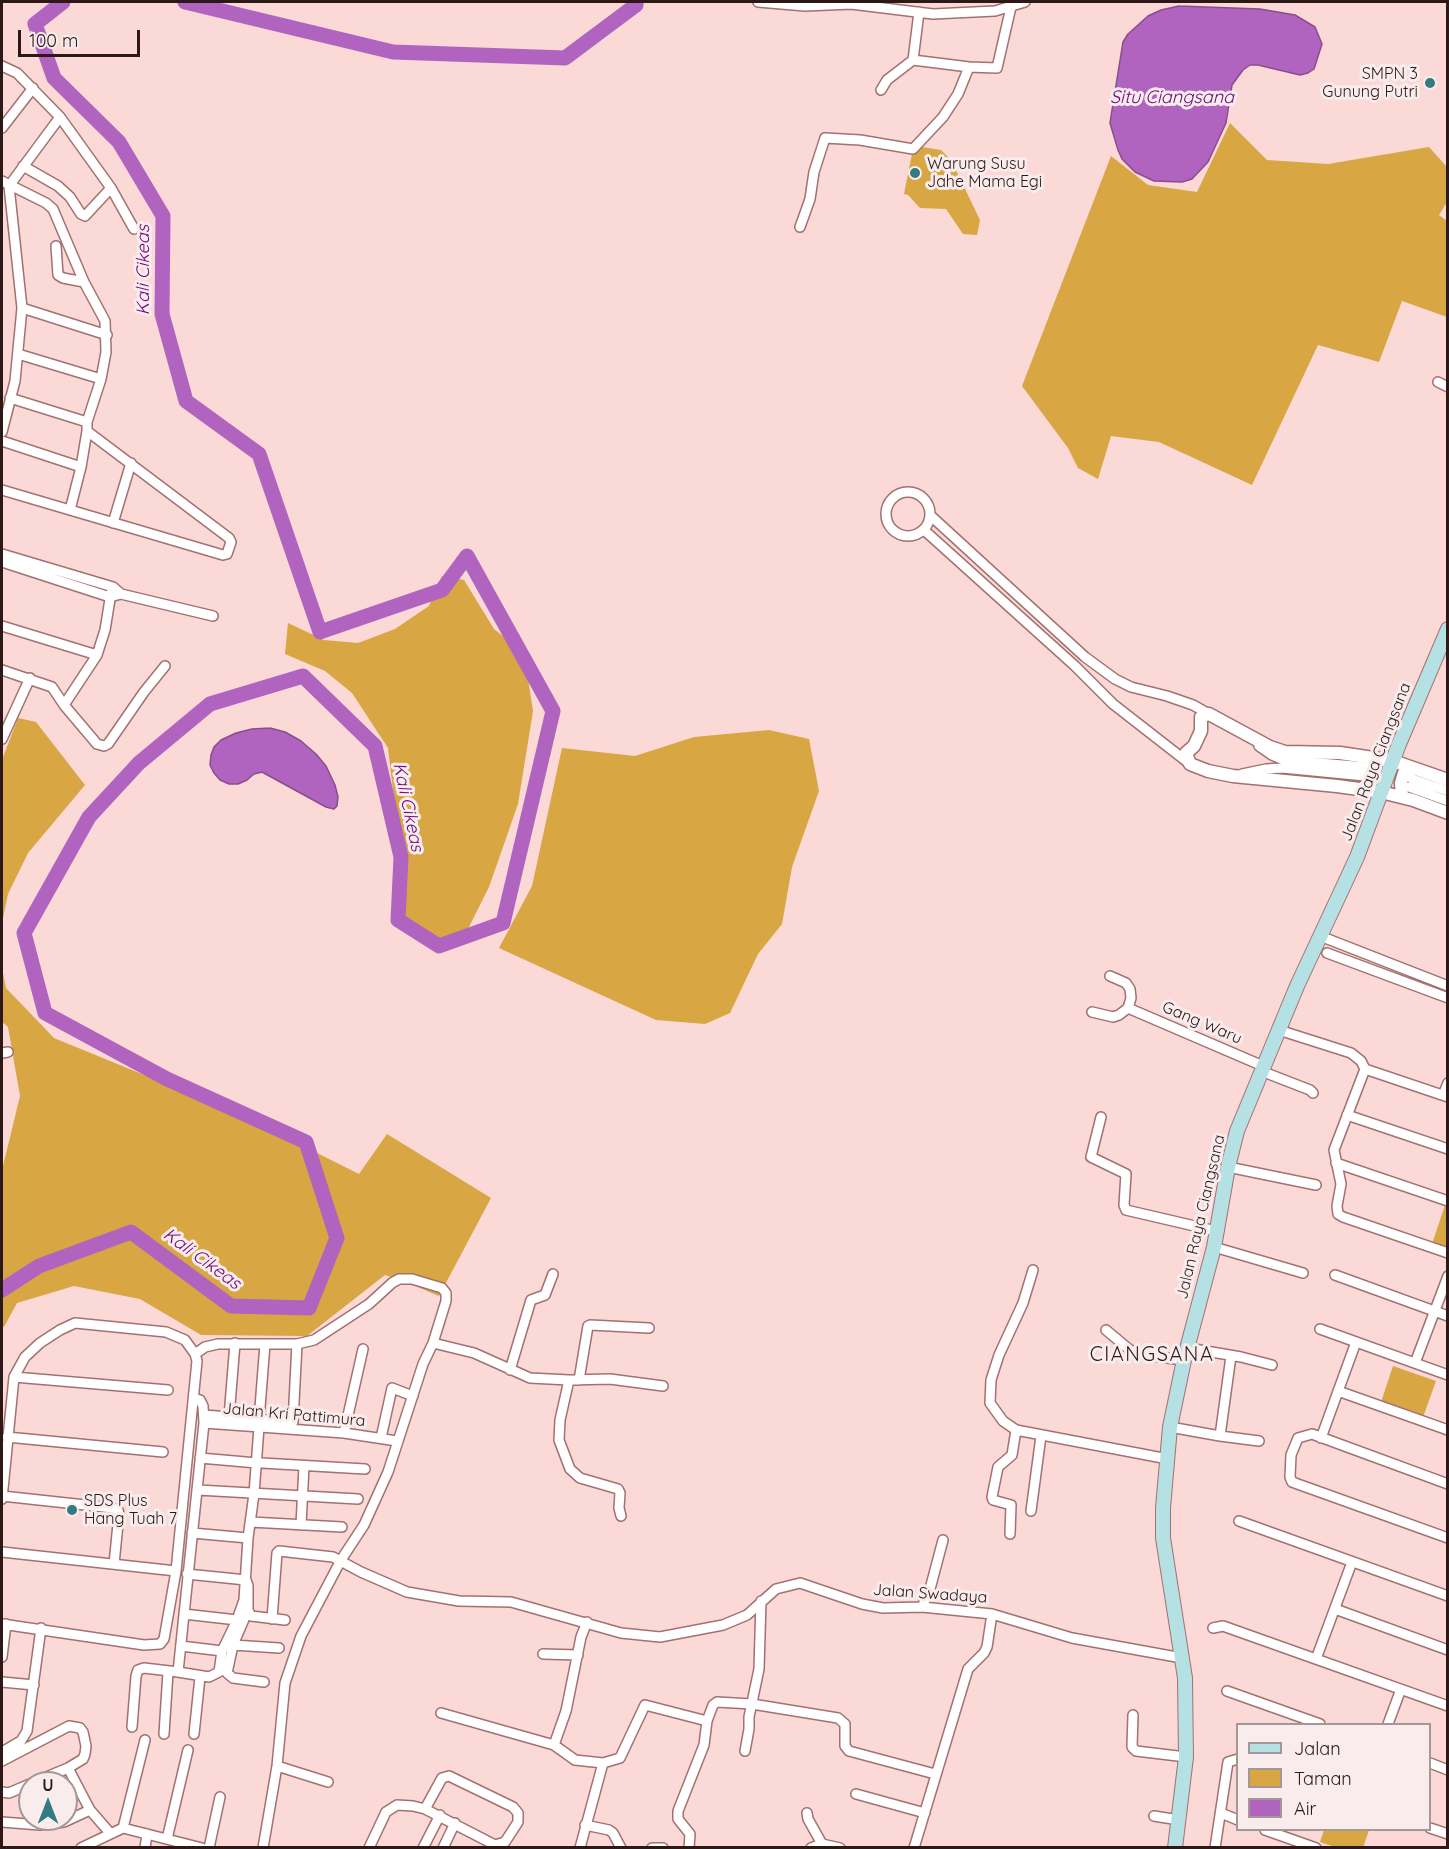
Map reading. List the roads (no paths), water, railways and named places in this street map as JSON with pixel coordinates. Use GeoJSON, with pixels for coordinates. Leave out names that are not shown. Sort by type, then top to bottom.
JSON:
{"type":"FeatureCollection","features":[{"type":"Feature","properties":{"kind":"main road","name":"Jalan Raya Ciangsana"},"geometry":{"type":"LineString","coordinates":[[1175,1848],[1186,1757],[1185,1678],[1163,1538],[1163,1508],[1170,1427],[1186,1354],[1214,1247],[1228,1167],[1237,1131],[1320,936],[1357,857],[1393,761],[1448,629]]}},
{"type":"Feature","properties":{"kind":"street"},"geometry":{"type":"LineString","coordinates":[[758,2],[805,6],[851,4],[933,14],[995,11],[1025,2]]}},
{"type":"Feature","properties":{"kind":"street"},"geometry":{"type":"LineString","coordinates":[[913,60],[997,68],[1011,7]]}},
{"type":"Feature","properties":{"kind":"street"},"geometry":{"type":"LineString","coordinates":[[880,90],[888,80],[913,60],[919,12]]}},
{"type":"Feature","properties":{"kind":"street"},"geometry":{"type":"LineString","coordinates":[[2,66],[17,73],[60,117],[111,188],[134,229]]}},
{"type":"Feature","properties":{"kind":"street"},"geometry":{"type":"LineString","coordinates":[[800,227],[810,199],[814,172],[825,138],[860,140],[914,149],[943,117],[958,94],[969,67]]}},
{"type":"Feature","properties":{"kind":"street"},"geometry":{"type":"LineString","coordinates":[[2,128],[33,88]]}},
{"type":"Feature","properties":{"kind":"street"},"geometry":{"type":"LineString","coordinates":[[5,184],[23,166],[60,117]]}},
{"type":"Feature","properties":{"kind":"street"},"geometry":{"type":"LineString","coordinates":[[23,166],[58,186],[85,216],[111,188]]}},
{"type":"Feature","properties":{"kind":"street"},"geometry":{"type":"LineString","coordinates":[[5,184],[46,203],[53,209],[84,282],[105,321],[107,335],[101,379],[87,427],[81,467],[70,510]]}},
{"type":"Feature","properties":{"kind":"street"},"geometry":{"type":"LineString","coordinates":[[2,432],[15,381],[22,308],[5,184]]}},
{"type":"Feature","properties":{"kind":"street"},"geometry":{"type":"LineString","coordinates":[[56,246],[58,275],[84,282]]}},
{"type":"Feature","properties":{"kind":"street"},"geometry":{"type":"LineString","coordinates":[[22,308],[107,335]]}},
{"type":"Feature","properties":{"kind":"street"},"geometry":{"type":"LineString","coordinates":[[18,354],[101,379]]}},
{"type":"Feature","properties":{"kind":"street"},"geometry":{"type":"LineString","coordinates":[[1438,382],[1448,387]]}},
{"type":"Feature","properties":{"kind":"street"},"geometry":{"type":"LineString","coordinates":[[2,490],[223,555],[227,554],[231,542],[229,538],[87,427],[10,398]]}},
{"type":"Feature","properties":{"kind":"street"},"geometry":{"type":"LineString","coordinates":[[2,441],[81,467]]}},
{"type":"Feature","properties":{"kind":"street"},"geometry":{"type":"LineString","coordinates":[[113,523],[131,463]]}},
{"type":"Feature","properties":{"kind":"street"},"geometry":{"type":"LineString","coordinates":[[906,492],[916,493],[924,498],[930,507],[931,516],[924,530],[908,537],[893,531],[886,515],[887,507],[897,495],[906,492]]}},
{"type":"Feature","properties":{"kind":"street"},"geometry":{"type":"LineString","coordinates":[[931,516],[1086,657],[1115,679],[1131,687],[1193,705],[1205,716],[1285,752],[1340,753],[1368,767],[1393,761],[1410,783],[1448,813]]}},
{"type":"Feature","properties":{"kind":"street"},"geometry":{"type":"LineString","coordinates":[[924,530],[1075,666],[1113,704],[1183,756],[1208,771],[1233,776],[1381,792],[1410,783],[1448,780]]}},
{"type":"Feature","properties":{"kind":"street"},"geometry":{"type":"LineString","coordinates":[[2,554],[13,561],[112,592],[213,616]]}},
{"type":"Feature","properties":{"kind":"street"},"geometry":{"type":"LineString","coordinates":[[2,562],[13,561]]}},
{"type":"Feature","properties":{"kind":"street"},"geometry":{"type":"LineString","coordinates":[[64,705],[97,655],[105,630],[112,592]]}},
{"type":"Feature","properties":{"kind":"street"},"geometry":{"type":"LineString","coordinates":[[2,626],[97,655]]}},
{"type":"Feature","properties":{"kind":"street"},"geometry":{"type":"LineString","coordinates":[[2,670],[52,687],[97,744],[104,746],[108,744],[165,666]]}},
{"type":"Feature","properties":{"kind":"street"},"geometry":{"type":"LineString","coordinates":[[2,739],[5,720],[30,678]]}},
{"type":"Feature","properties":{"kind":"street"},"geometry":{"type":"LineString","coordinates":[[1183,756],[1194,746],[1205,716]]}},
{"type":"Feature","properties":{"kind":"street"},"geometry":{"type":"LineString","coordinates":[[1233,776],[1266,769],[1376,767],[1372,780],[1362,789]]}},
{"type":"Feature","properties":{"kind":"street"},"geometry":{"type":"LineString","coordinates":[[1410,783],[1448,790]]}},
{"type":"Feature","properties":{"kind":"street"},"geometry":{"type":"LineString","coordinates":[[1410,783],[1448,801]]}},
{"type":"Feature","properties":{"kind":"street"},"geometry":{"type":"LineString","coordinates":[[1320,936],[1448,986]]}},
{"type":"Feature","properties":{"kind":"street"},"geometry":{"type":"LineString","coordinates":[[1327,953],[1448,998]]}},
{"type":"Feature","properties":{"kind":"street"},"geometry":{"type":"LineString","coordinates":[[1092,1012],[1113,1017],[1119,1016],[1128,1008],[1131,998],[1130,989],[1126,983],[1110,976]]}},
{"type":"Feature","properties":{"kind":"street","name":"Gang Waru"},"geometry":{"type":"LineString","coordinates":[[1128,1008],[1313,1093]]}},
{"type":"Feature","properties":{"kind":"street"},"geometry":{"type":"LineString","coordinates":[[1285,1032],[1351,1053],[1361,1061],[1365,1069],[1445,1096],[1448,1083]]}},
{"type":"Feature","properties":{"kind":"street"},"geometry":{"type":"LineString","coordinates":[[1365,1069],[1334,1150],[1341,1184],[1338,1214],[1448,1253]]}},
{"type":"Feature","properties":{"kind":"street"},"geometry":{"type":"LineString","coordinates":[[1347,1115],[1448,1149]]}},
{"type":"Feature","properties":{"kind":"street"},"geometry":{"type":"LineString","coordinates":[[1101,1117],[1091,1156],[1126,1174],[1124,1205],[1126,1210],[1216,1231]]}},
{"type":"Feature","properties":{"kind":"street"},"geometry":{"type":"LineString","coordinates":[[1336,1163],[1448,1201]]}},
{"type":"Feature","properties":{"kind":"street"},"geometry":{"type":"LineString","coordinates":[[1228,1167],[1316,1185]]}},
{"type":"Feature","properties":{"kind":"street"},"geometry":{"type":"LineString","coordinates":[[1214,1247],[1303,1273]]}},
{"type":"Feature","properties":{"kind":"street"},"geometry":{"type":"LineString","coordinates":[[1033,1270],[1023,1304],[990,1380],[990,1403],[1003,1421],[1016,1430],[1168,1459]]}},
{"type":"Feature","properties":{"kind":"street"},"geometry":{"type":"LineString","coordinates":[[510,1370],[531,1300],[545,1295],[553,1274]]}},
{"type":"Feature","properties":{"kind":"street"},"geometry":{"type":"LineString","coordinates":[[1335,1275],[1448,1316]]}},
{"type":"Feature","properties":{"kind":"street"},"geometry":{"type":"LineString","coordinates":[[1415,1363],[1448,1276]]}},
{"type":"Feature","properties":{"kind":"street"},"geometry":{"type":"LineString","coordinates":[[195,1354],[206,1347],[218,1344],[297,1344],[314,1340],[369,1304],[392,1283],[405,1278],[442,1288],[446,1293],[446,1301],[433,1344],[423,1364],[388,1472],[364,1525],[341,1560],[301,1636],[285,1683],[277,1766],[263,1848]]}},
{"type":"Feature","properties":{"kind":"street"},"geometry":{"type":"LineString","coordinates":[[2,1657],[4,1624],[144,1645],[160,1644],[166,1630],[176,1571],[194,1398],[197,1361],[195,1354],[184,1340],[166,1332],[75,1323],[40,1343],[25,1357],[14,1377],[2,1498],[118,1510],[114,1564]]}},
{"type":"Feature","properties":{"kind":"street"},"geometry":{"type":"LineString","coordinates":[[621,1516],[618,1489],[580,1478],[570,1469],[559,1440],[560,1420],[574,1380],[588,1326],[649,1328]]}},
{"type":"Feature","properties":{"kind":"street"},"geometry":{"type":"LineString","coordinates":[[1320,1329],[1448,1375]]}},
{"type":"Feature","properties":{"kind":"street"},"geometry":{"type":"LineString","coordinates":[[1106,1330],[1130,1350],[1160,1357],[1186,1354],[1231,1356],[1272,1365]]}},
{"type":"Feature","properties":{"kind":"street"},"geometry":{"type":"LineString","coordinates":[[1321,1438],[1356,1342]]}},
{"type":"Feature","properties":{"kind":"street"},"geometry":{"type":"LineString","coordinates":[[230,1417],[235,1343]]}},
{"type":"Feature","properties":{"kind":"street"},"geometry":{"type":"LineString","coordinates":[[132,1727],[138,1670],[144,1668],[200,1677],[209,1677],[219,1672],[222,1651],[237,1620],[246,1580],[248,1538],[260,1463],[259,1424],[265,1344]]}},
{"type":"Feature","properties":{"kind":"street"},"geometry":{"type":"LineString","coordinates":[[204,1419],[230,1417],[259,1424],[293,1422],[297,1344]]}},
{"type":"Feature","properties":{"kind":"street"},"geometry":{"type":"LineString","coordinates":[[433,1344],[474,1353],[530,1378],[610,1379],[663,1386]]}},
{"type":"Feature","properties":{"kind":"street"},"geometry":{"type":"LineString","coordinates":[[344,1433],[363,1349]]}},
{"type":"Feature","properties":{"kind":"street"},"geometry":{"type":"LineString","coordinates":[[1220,1436],[1231,1356]]}},
{"type":"Feature","properties":{"kind":"street"},"geometry":{"type":"LineString","coordinates":[[14,1377],[168,1390]]}},
{"type":"Feature","properties":{"kind":"street","name":"Jalan Kri Pattimura"},"geometry":{"type":"LineString","coordinates":[[381,1438],[393,1388],[413,1396]]}},
{"type":"Feature","properties":{"kind":"street"},"geometry":{"type":"LineString","coordinates":[[1338,1391],[1448,1430]]}},
{"type":"Feature","properties":{"kind":"street"},"geometry":{"type":"LineString","coordinates":[[164,1734],[173,1672],[182,1646],[187,1574],[198,1490],[204,1419],[203,1406],[200,1400],[194,1398]]}},
{"type":"Feature","properties":{"kind":"street","name":"Jalan Kri Pattimura"},"geometry":{"type":"LineString","coordinates":[[204,1419],[344,1433],[397,1441]]}},
{"type":"Feature","properties":{"kind":"street"},"geometry":{"type":"LineString","coordinates":[[1170,1427],[1258,1441]]}},
{"type":"Feature","properties":{"kind":"street"},"geometry":{"type":"LineString","coordinates":[[1010,1534],[1011,1505],[993,1500],[992,1497],[998,1467],[1012,1455],[1016,1430]]}},
{"type":"Feature","properties":{"kind":"street"},"geometry":{"type":"LineString","coordinates":[[1448,1484],[1312,1434],[1298,1438],[1291,1455],[1290,1477],[1292,1482],[1448,1538]]}},
{"type":"Feature","properties":{"kind":"street"},"geometry":{"type":"LineString","coordinates":[[1031,1511],[1041,1436]]}},
{"type":"Feature","properties":{"kind":"street"},"geometry":{"type":"LineString","coordinates":[[7,1437],[163,1452]]}},
{"type":"Feature","properties":{"kind":"street"},"geometry":{"type":"LineString","coordinates":[[200,1458],[365,1469]]}},
{"type":"Feature","properties":{"kind":"street"},"geometry":{"type":"LineString","coordinates":[[301,1525],[304,1466]]}},
{"type":"Feature","properties":{"kind":"street"},"geometry":{"type":"LineString","coordinates":[[198,1490],[358,1499]]}},
{"type":"Feature","properties":{"kind":"street"},"geometry":{"type":"LineString","coordinates":[[1239,1521],[1448,1596]]}},
{"type":"Feature","properties":{"kind":"street"},"geometry":{"type":"LineString","coordinates":[[251,1522],[342,1527]]}},
{"type":"Feature","properties":{"kind":"street"},"geometry":{"type":"LineString","coordinates":[[192,1533],[248,1538]]}},
{"type":"Feature","properties":{"kind":"street"},"geometry":{"type":"LineString","coordinates":[[922,1607],[944,1540]]}},
{"type":"Feature","properties":{"kind":"street","name":"Jalan Swadaya"},"geometry":{"type":"LineString","coordinates":[[272,1619],[277,1552],[279,1551],[333,1557],[408,1592],[459,1601],[510,1602],[621,1633],[660,1637],[723,1625],[747,1616],[776,1589],[800,1583],[862,1604],[883,1608],[922,1607],[992,1614],[1072,1638],[1182,1658]]}},
{"type":"Feature","properties":{"kind":"street"},"geometry":{"type":"LineString","coordinates":[[2,1552],[176,1571]]}},
{"type":"Feature","properties":{"kind":"street"},"geometry":{"type":"LineString","coordinates":[[1316,1659],[1352,1562]]}},
{"type":"Feature","properties":{"kind":"street"},"geometry":{"type":"LineString","coordinates":[[187,1574],[246,1580]]}},
{"type":"Feature","properties":{"kind":"street"},"geometry":{"type":"LineString","coordinates":[[246,1580],[248,1611],[233,1646],[227,1669],[230,1677],[264,1682]]}},
{"type":"Feature","properties":{"kind":"street"},"geometry":{"type":"LineString","coordinates":[[745,1752],[759,1669],[761,1601]]}},
{"type":"Feature","properties":{"kind":"street"},"geometry":{"type":"LineString","coordinates":[[1335,1609],[1448,1650]]}},
{"type":"Feature","properties":{"kind":"street"},"geometry":{"type":"LineString","coordinates":[[248,1611],[254,1618],[285,1620]]}},
{"type":"Feature","properties":{"kind":"street"},"geometry":{"type":"LineString","coordinates":[[184,1614],[237,1620]]}},
{"type":"Feature","properties":{"kind":"street"},"geometry":{"type":"LineString","coordinates":[[914,1848],[968,1669],[987,1647],[992,1614]]}},
{"type":"Feature","properties":{"kind":"street"},"geometry":{"type":"LineString","coordinates":[[554,1745],[566,1711],[581,1637],[587,1622]]}},
{"type":"Feature","properties":{"kind":"street"},"geometry":{"type":"LineString","coordinates":[[1213,1628],[1223,1626],[1448,1706]]}},
{"type":"Feature","properties":{"kind":"street"},"geometry":{"type":"LineString","coordinates":[[2,1752],[21,1742],[25,1737],[41,1628]]}},
{"type":"Feature","properties":{"kind":"street"},"geometry":{"type":"LineString","coordinates":[[182,1646],[222,1651]]}},
{"type":"Feature","properties":{"kind":"street"},"geometry":{"type":"LineString","coordinates":[[233,1646],[279,1648]]}},
{"type":"Feature","properties":{"kind":"street"},"geometry":{"type":"LineString","coordinates":[[543,1654],[578,1655]]}},
{"type":"Feature","properties":{"kind":"street"},"geometry":{"type":"LineString","coordinates":[[194,1734],[200,1677]]}},
{"type":"Feature","properties":{"kind":"street"},"geometry":{"type":"LineString","coordinates":[[2,1682],[34,1685]]}},
{"type":"Feature","properties":{"kind":"street"},"geometry":{"type":"LineString","coordinates":[[1389,1723],[1401,1689]]}},
{"type":"Feature","properties":{"kind":"street"},"geometry":{"type":"LineString","coordinates":[[1227,1692],[1314,1723]]}},
{"type":"Feature","properties":{"kind":"street"},"geometry":{"type":"LineString","coordinates":[[688,1848],[690,1834],[678,1819],[678,1811],[704,1745],[707,1722],[713,1705],[717,1702],[752,1704],[837,1718],[845,1724],[845,1746],[849,1750],[935,1774]]}},
{"type":"Feature","properties":{"kind":"street"},"geometry":{"type":"LineString","coordinates":[[441,1713],[554,1745],[576,1760],[603,1763],[620,1758],[645,1705],[707,1722]]}},
{"type":"Feature","properties":{"kind":"street"},"geometry":{"type":"LineString","coordinates":[[1133,1715],[1132,1747],[1136,1751],[1186,1757]]}},
{"type":"Feature","properties":{"kind":"street"},"geometry":{"type":"LineString","coordinates":[[2,1761],[74,1725],[83,1732],[86,1754],[83,1759],[61,1771]]}},
{"type":"Feature","properties":{"kind":"street"},"geometry":{"type":"LineString","coordinates":[[123,1828],[145,1740]]}},
{"type":"Feature","properties":{"kind":"street"},"geometry":{"type":"LineString","coordinates":[[171,1842],[188,1750]]}},
{"type":"Feature","properties":{"kind":"street"},"geometry":{"type":"LineString","coordinates":[[1215,1848],[1228,1762],[1236,1760]]}},
{"type":"Feature","properties":{"kind":"street"},"geometry":{"type":"LineString","coordinates":[[580,1848],[603,1763]]}},
{"type":"Feature","properties":{"kind":"street"},"geometry":{"type":"LineString","coordinates":[[1431,1763],[1448,1770]]}},
{"type":"Feature","properties":{"kind":"street"},"geometry":{"type":"LineString","coordinates":[[277,1766],[327,1782]]}},
{"type":"Feature","properties":{"kind":"street"},"geometry":{"type":"LineString","coordinates":[[369,1848],[386,1812],[398,1805],[413,1806],[440,1815],[492,1844],[499,1845],[505,1842],[518,1821],[518,1813],[513,1807],[449,1776],[442,1778],[424,1809]]}},
{"type":"Feature","properties":{"kind":"street"},"geometry":{"type":"LineString","coordinates":[[14,1791],[18,1789]]}},
{"type":"Feature","properties":{"kind":"street"},"geometry":{"type":"LineString","coordinates":[[2,1792],[18,1791]]}},
{"type":"Feature","properties":{"kind":"street"},"geometry":{"type":"LineString","coordinates":[[78,1793],[107,1835]]}},
{"type":"Feature","properties":{"kind":"street"},"geometry":{"type":"LineString","coordinates":[[856,1794],[925,1813]]}},
{"type":"Feature","properties":{"kind":"street"},"geometry":{"type":"LineString","coordinates":[[209,1848],[220,1797]]}},
{"type":"Feature","properties":{"kind":"street"},"geometry":{"type":"LineString","coordinates":[[2,1821],[40,1825],[64,1821],[90,1810]]}},
{"type":"Feature","properties":{"kind":"street"},"geometry":{"type":"LineString","coordinates":[[807,1813],[822,1844]]}},
{"type":"Feature","properties":{"kind":"street"},"geometry":{"type":"LineString","coordinates":[[1221,1814],[1236,1819]]}},
{"type":"Feature","properties":{"kind":"street"},"geometry":{"type":"LineString","coordinates":[[423,1848],[440,1815]]}},
{"type":"Feature","properties":{"kind":"street"},"geometry":{"type":"LineString","coordinates":[[1154,1816],[1179,1820]]}},
{"type":"Feature","properties":{"kind":"street"},"geometry":{"type":"LineString","coordinates":[[443,1848],[455,1823]]}},
{"type":"Feature","properties":{"kind":"street"},"geometry":{"type":"LineString","coordinates":[[585,1825],[609,1830],[621,1848]]}},
{"type":"Feature","properties":{"kind":"street"},"geometry":{"type":"LineString","coordinates":[[81,1848],[123,1828],[202,1848]]}},
{"type":"Feature","properties":{"kind":"street"},"geometry":{"type":"LineString","coordinates":[[1431,1828],[1448,1834]]}},
{"type":"Feature","properties":{"kind":"street"},"geometry":{"type":"LineString","coordinates":[[1268,1831],[1316,1848]]}},
{"type":"Feature","properties":{"kind":"street"},"geometry":{"type":"LineString","coordinates":[[145,1848],[147,1834]]}},
{"type":"Feature","properties":{"kind":"street"},"geometry":{"type":"LineString","coordinates":[[102,1848],[107,1835]]}},
{"type":"Feature","properties":{"kind":"street"},"geometry":{"type":"LineString","coordinates":[[811,1848],[822,1844],[840,1848]]}},
{"type":"Feature","properties":{"kind":"street"},"geometry":{"type":"LineString","coordinates":[[652,1848],[663,1848]]}},
{"type":"Feature","properties":{"kind":"water","name":"Situ Ciangsana"},"geometry":{"type":"Polygon","coordinates":[[[1179,6],[1260,9],[1295,15],[1315,27],[1322,44],[1314,69],[1308,73],[1300,75],[1258,65],[1250,65],[1243,70],[1232,85],[1226,123],[1208,162],[1192,179],[1182,182],[1154,181],[1135,172],[1122,159],[1110,123],[1123,42],[1128,34],[1148,16],[1179,6]]]}},
{"type":"Feature","properties":{"kind":"water"},"geometry":{"type":"Polygon","coordinates":[[[270,728],[285,732],[301,741],[326,766],[338,797],[337,806],[334,809],[326,807],[262,772],[238,784],[229,784],[220,780],[214,773],[210,765],[211,755],[214,747],[221,740],[252,729],[270,728]]]}},
{"type":"Feature","properties":{"kind":"waterway","name":"Kali Cikeas"},"geometry":{"type":"LineString","coordinates":[[2,1290],[39,1266],[131,1232],[231,1306],[309,1308],[337,1238],[306,1142],[167,1079],[45,1013],[24,933],[89,817],[139,763],[210,704],[303,676],[375,746],[401,857],[398,920],[439,946],[503,923],[553,711],[467,556],[442,590],[320,632],[259,454],[186,401],[162,314],[163,216],[119,142],[54,78],[35,24],[63,2]]}},
{"type":"Feature","properties":{"kind":"waterway","name":"Kali Cikeas"},"geometry":{"type":"LineString","coordinates":[[185,2],[393,52],[565,58],[636,5],[636,2]]}},
{"type":"Feature","properties":{"kind":"place","name":"SMPN 3 Gunung Putri"},"geometry":{"type":"Point","coordinates":[1430,83]}},
{"type":"Feature","properties":{"kind":"place","name":"Warung Susu Jahe Mama Egi"},"geometry":{"type":"Point","coordinates":[915,173]}},
{"type":"Feature","properties":{"kind":"place","name":"SDS Plus Hang Tuah 7"},"geometry":{"type":"Point","coordinates":[72,1510]}},
{"type":"Feature","properties":{"kind":"district","name":"CIANGSANA"},"geometry":{"type":"Point","coordinates":[1152,1355]}}]}
